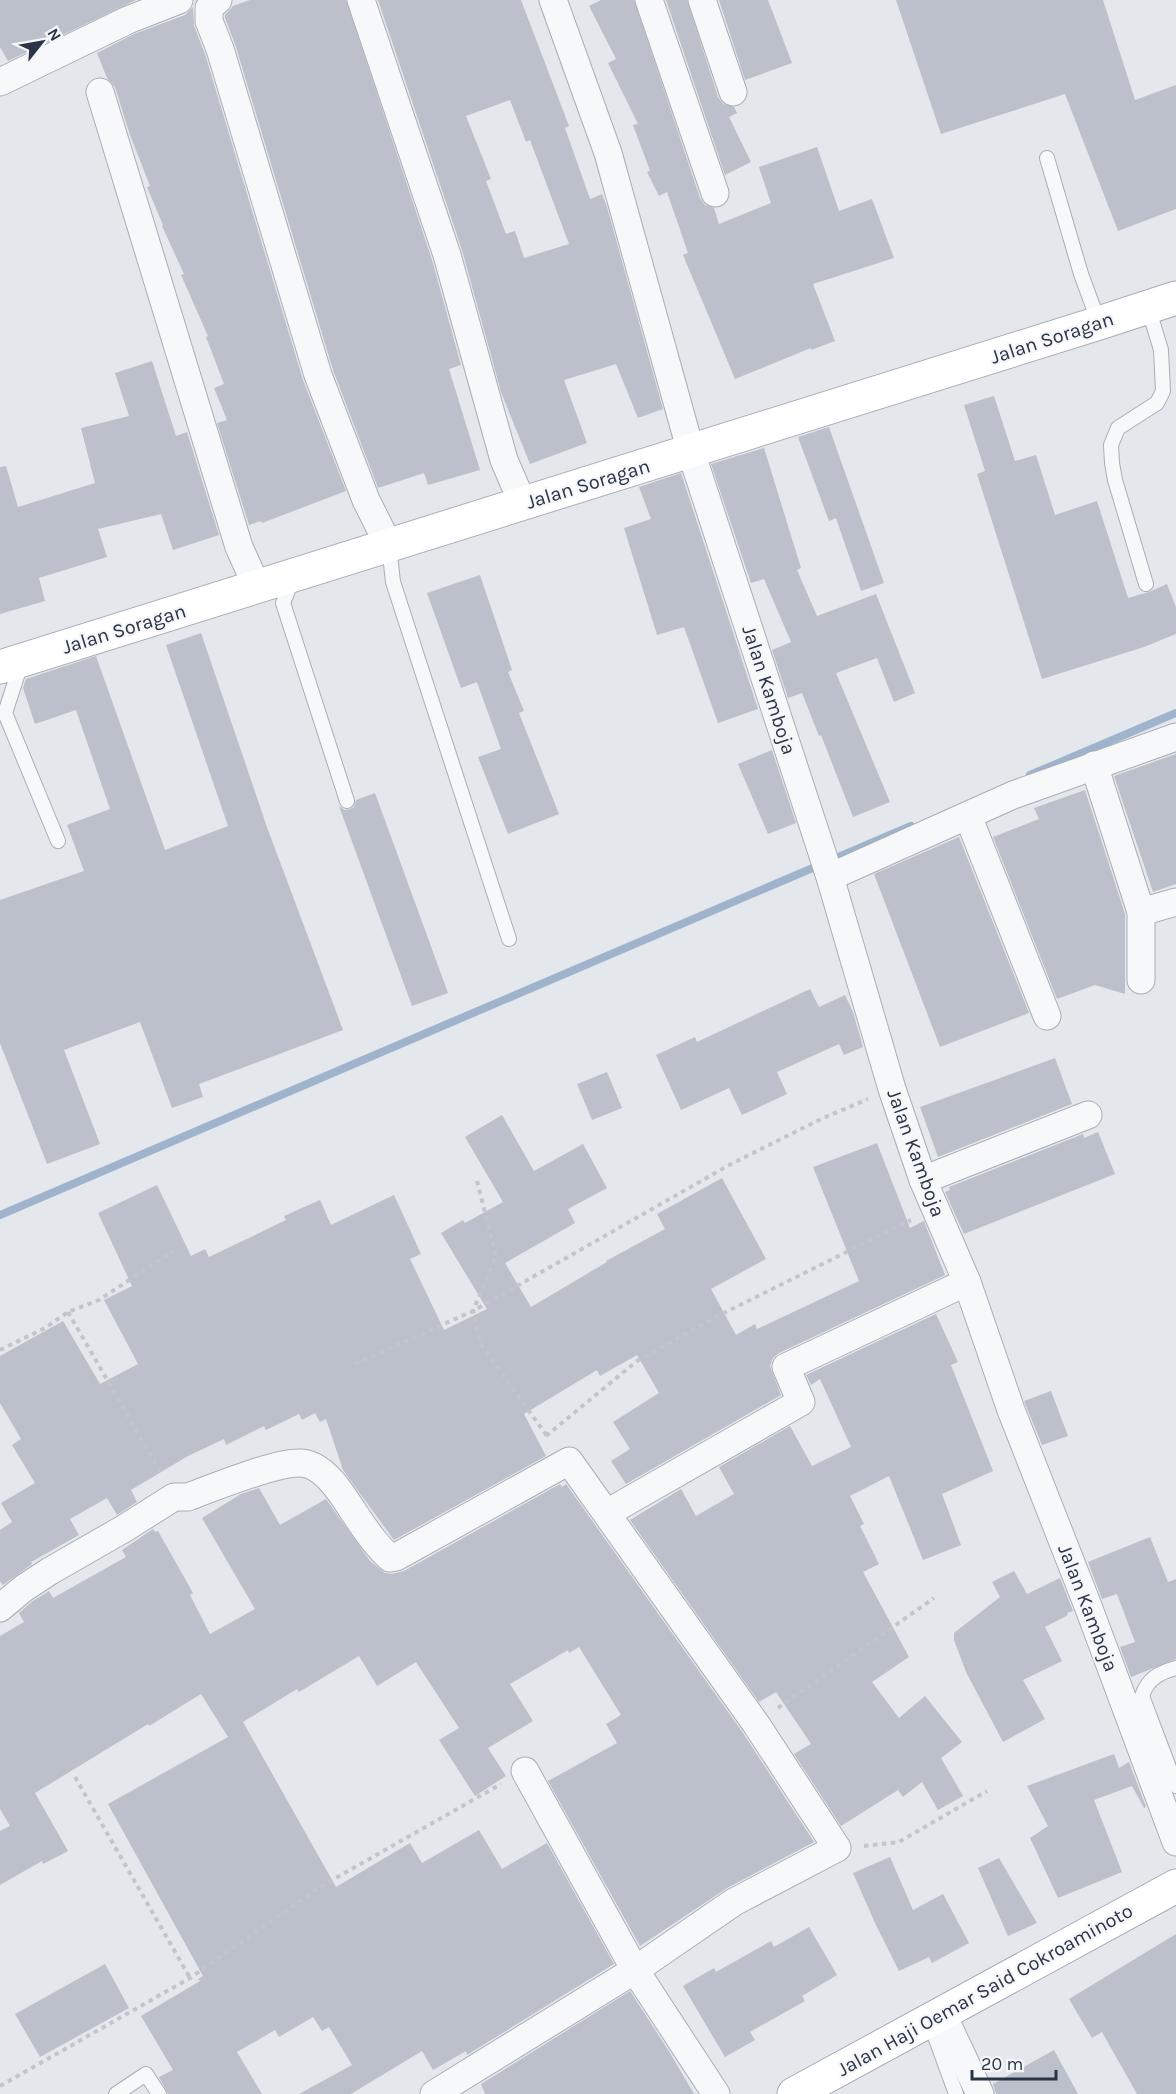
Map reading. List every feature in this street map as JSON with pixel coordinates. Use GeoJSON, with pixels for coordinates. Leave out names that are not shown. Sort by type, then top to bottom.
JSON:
{"type":"FeatureCollection","features":[{"type":"Feature","properties":{"kind":"street"},"geometry":{"type":"LineString","coordinates":[[3,73],[124,10],[178,0]]}},
{"type":"Feature","properties":{"kind":"street"},"geometry":{"type":"LineString","coordinates":[[218,0],[209,8],[209,21],[224,61],[318,375],[366,500],[389,546]]}},
{"type":"Feature","properties":{"kind":"street"},"geometry":{"type":"LineString","coordinates":[[362,0],[447,255],[504,460],[523,504]]}},
{"type":"Feature","properties":{"kind":"street","name":"Jalan Kamboja"},"geometry":{"type":"LineString","coordinates":[[553,0],[608,153],[691,452],[828,872],[892,1089],[923,1180],[967,1282],[1011,1410],[1088,1606],[1176,1842]]}},
{"type":"Feature","properties":{"kind":"street"},"geometry":{"type":"LineString","coordinates":[[649,0],[715,193]]}},
{"type":"Feature","properties":{"kind":"street"},"geometry":{"type":"LineString","coordinates":[[702,0],[733,92]]}},
{"type":"Feature","properties":{"kind":"street"},"geometry":{"type":"LineString","coordinates":[[100,92],[239,548],[257,587]]}},
{"type":"Feature","properties":{"kind":"street","name":"Jalan Soragan"},"geometry":{"type":"LineString","coordinates":[[11,664],[1167,302]]}},
{"type":"Feature","properties":{"kind":"street"},"geometry":{"type":"LineString","coordinates":[[828,872],[968,816],[1012,795],[1176,737]]}},
{"type":"Feature","properties":{"kind":"street"},"geometry":{"type":"LineString","coordinates":[[1094,765],[1141,912],[1141,980]]}},
{"type":"Feature","properties":{"kind":"street"},"geometry":{"type":"LineString","coordinates":[[968,816],[1047,1016]]}},
{"type":"Feature","properties":{"kind":"street"},"geometry":{"type":"LineString","coordinates":[[1141,912],[1176,902]]}},
{"type":"Feature","properties":{"kind":"street"},"geometry":{"type":"LineString","coordinates":[[923,1180],[1088,1115]]}},
{"type":"Feature","properties":{"kind":"street"},"geometry":{"type":"LineString","coordinates":[[607,1513],[801,1402],[786,1367],[967,1282]]}},
{"type":"Feature","properties":{"kind":"street"},"geometry":{"type":"LineString","coordinates":[[0,1608],[24,1588],[50,1571],[174,1497],[188,1497],[281,1466],[302,1463],[316,1468],[328,1477],[376,1546],[390,1558],[396,1557],[569,1461],[756,1724],[837,1848],[734,1902],[635,1970],[450,2090]]}},
{"type":"Feature","properties":{"kind":"street"},"geometry":{"type":"LineString","coordinates":[[525,1771],[635,1970],[716,2094]]}},
{"type":"Feature","properties":{"kind":"street","name":"Jalan Haji Oemar Said Cokroaminoto"},"geometry":{"type":"LineString","coordinates":[[794,2094],[1176,1886]]}},
{"type":"Feature","properties":{"kind":"street"},"geometry":{"type":"LineString","coordinates":[[936,2017],[980,2094]]}},
{"type":"Feature","properties":{"kind":"lane"},"geometry":{"type":"LineString","coordinates":[[1047,158],[1080,274],[1100,323]]}},
{"type":"Feature","properties":{"kind":"lane"},"geometry":{"type":"LineString","coordinates":[[1146,584],[1115,480],[1111,445],[1118,428],[1157,403],[1163,391],[1161,350],[1167,302]]}},
{"type":"Feature","properties":{"kind":"lane"},"geometry":{"type":"LineString","coordinates":[[389,546],[393,582],[509,939]]}},
{"type":"Feature","properties":{"kind":"lane"},"geometry":{"type":"LineString","coordinates":[[294,576],[283,603],[347,801]]}},
{"type":"Feature","properties":{"kind":"lane"},"geometry":{"type":"LineString","coordinates":[[11,664],[5,713],[58,841]]}},
{"type":"Feature","properties":{"kind":"lane"},"geometry":{"type":"LineString","coordinates":[[1176,1668],[1158,1674],[1146,1684],[1142,1696],[1176,1786]]}},
{"type":"Feature","properties":{"kind":"lane"},"geometry":{"type":"LineString","coordinates":[[936,2017],[956,2094]]}},
{"type":"Feature","properties":{"kind":"lane"},"geometry":{"type":"LineString","coordinates":[[116,2094],[146,2074],[159,2094]]}},
{"type":"Feature","properties":{"kind":"path"},"geometry":{"type":"LineString","coordinates":[[355,1364],[474,1311],[731,1164],[821,1119],[892,1089]]}},
{"type":"Feature","properties":{"kind":"path"},"geometry":{"type":"LineString","coordinates":[[477,1180],[496,1256],[474,1311],[480,1342],[546,1436],[569,1461]]}},
{"type":"Feature","properties":{"kind":"path"},"geometry":{"type":"LineString","coordinates":[[546,1436],[637,1361],[718,1316],[935,1209]]}},
{"type":"Feature","properties":{"kind":"path"},"geometry":{"type":"LineString","coordinates":[[0,1350],[45,1328],[68,1312],[99,1300],[173,1251]]}},
{"type":"Feature","properties":{"kind":"path"},"geometry":{"type":"LineString","coordinates":[[68,1312],[174,1497]]}},
{"type":"Feature","properties":{"kind":"path"},"geometry":{"type":"LineString","coordinates":[[756,1724],[934,1598]]}},
{"type":"Feature","properties":{"kind":"path"},"geometry":{"type":"LineString","coordinates":[[0,2086],[190,1978],[320,1887],[525,1771]]}},
{"type":"Feature","properties":{"kind":"path"},"geometry":{"type":"LineString","coordinates":[[75,1777],[190,1978]]}},
{"type":"Feature","properties":{"kind":"path"},"geometry":{"type":"LineString","coordinates":[[837,1848],[899,1842],[987,1791]]}},
{"type":"Feature","properties":{"kind":"building"},"geometry":{"type":"Polygon","coordinates":[[[0,0],[136,0],[8,61],[0,47],[0,0]]]}},
{"type":"Feature","properties":{"kind":"building"},"geometry":{"type":"Polygon","coordinates":[[[250,0],[346,0],[432,260],[461,365],[449,369],[480,470],[428,485],[424,473],[378,488],[333,370],[235,44],[225,18],[233,6],[250,0]]]}},
{"type":"Feature","properties":{"kind":"building"},"geometry":{"type":"Polygon","coordinates":[[[378,0],[521,0],[569,126],[565,128],[590,199],[602,194],[607,207],[663,409],[638,418],[616,364],[564,380],[587,443],[530,464],[501,392],[462,250],[378,0]],[[510,100],[466,116],[491,179],[486,181],[506,234],[515,231],[524,258],[569,244],[530,140],[526,142],[510,100]]]}},
{"type":"Feature","properties":{"kind":"building"},"geometry":{"type":"Polygon","coordinates":[[[601,0],[634,0],[700,198],[705,205],[714,208],[719,224],[771,203],[759,167],[817,147],[839,211],[872,199],[894,258],[813,284],[835,341],[811,350],[811,348],[735,379],[683,255],[688,253],[667,192],[659,196],[647,172],[650,171],[633,125],[638,124],[608,63],[616,59],[589,6],[601,0]]]}},
{"type":"Feature","properties":{"kind":"building"},"geometry":{"type":"Polygon","coordinates":[[[666,0],[687,0],[718,97],[723,104],[734,107],[737,113],[729,117],[751,162],[725,175],[666,0]]]}},
{"type":"Feature","properties":{"kind":"building"},"geometry":{"type":"Polygon","coordinates":[[[719,0],[768,0],[792,63],[745,80],[719,0]]]}},
{"type":"Feature","properties":{"kind":"building"},"geometry":{"type":"Polygon","coordinates":[[[896,0],[1103,0],[1135,100],[1176,85],[1176,209],[1118,231],[1065,94],[941,134],[896,0]]]}},
{"type":"Feature","properties":{"kind":"building"},"geometry":{"type":"Polygon","coordinates":[[[193,7],[194,26],[205,54],[303,380],[346,491],[262,523],[261,521],[249,525],[217,423],[227,420],[214,388],[224,384],[206,337],[208,336],[181,275],[184,274],[147,187],[150,186],[130,135],[115,87],[107,78],[97,53],[134,34],[185,15],[193,7]]]}},
{"type":"Feature","properties":{"kind":"building"},"geometry":{"type":"Polygon","coordinates":[[[152,361],[176,436],[187,432],[219,535],[173,550],[161,514],[98,529],[107,557],[39,578],[45,601],[0,614],[0,467],[6,466],[18,507],[95,483],[81,428],[129,416],[115,373],[152,361]]]}},
{"type":"Feature","properties":{"kind":"building"},"geometry":{"type":"Polygon","coordinates":[[[994,396],[1015,461],[1036,455],[1055,515],[1097,501],[1128,598],[1167,584],[1176,607],[1176,634],[1144,647],[1042,679],[977,474],[985,471],[964,405],[994,396]]]}},
{"type":"Feature","properties":{"kind":"building"},"geometry":{"type":"Polygon","coordinates":[[[829,427],[884,583],[861,591],[836,518],[829,521],[798,437],[829,427]]]}},
{"type":"Feature","properties":{"kind":"building"},"geometry":{"type":"Polygon","coordinates":[[[764,448],[801,568],[797,570],[817,616],[876,594],[915,693],[894,702],[877,658],[836,673],[890,802],[853,817],[802,693],[788,698],[772,650],[791,642],[764,579],[751,583],[711,464],[764,448]]]}},
{"type":"Feature","properties":{"kind":"building"},"geometry":{"type":"Polygon","coordinates":[[[681,473],[758,709],[718,723],[684,627],[657,635],[624,528],[651,519],[639,487],[681,473]]]}},
{"type":"Feature","properties":{"kind":"building"},"geometry":{"type":"Polygon","coordinates":[[[480,575],[512,670],[508,672],[524,711],[519,713],[559,814],[508,834],[478,757],[501,749],[477,682],[461,688],[427,593],[480,575]]]}},
{"type":"Feature","properties":{"kind":"building"},"geometry":{"type":"Polygon","coordinates":[[[201,633],[268,830],[343,1030],[199,1084],[203,1097],[172,1108],[140,1022],[64,1050],[100,1144],[47,1164],[0,1043],[0,900],[84,871],[67,825],[110,809],[76,710],[35,724],[23,688],[26,679],[96,656],[165,850],[228,826],[166,645],[201,633]]]}},
{"type":"Feature","properties":{"kind":"building"},"geometry":{"type":"Polygon","coordinates":[[[772,750],[796,823],[768,834],[738,764],[772,750]]]}},
{"type":"Feature","properties":{"kind":"building"},"geometry":{"type":"Polygon","coordinates":[[[1176,754],[1176,884],[1153,892],[1114,776],[1176,754]]]}},
{"type":"Feature","properties":{"kind":"building"},"geometry":{"type":"Polygon","coordinates":[[[1085,790],[1125,914],[1125,994],[1095,985],[1057,999],[993,837],[1039,819],[1034,808],[1085,790]]]}},
{"type":"Feature","properties":{"kind":"building"},"geometry":{"type":"Polygon","coordinates":[[[375,793],[448,993],[412,1006],[339,806],[345,810],[350,809],[354,807],[356,800],[375,793]]]}},
{"type":"Feature","properties":{"kind":"building"},"geometry":{"type":"Polygon","coordinates":[[[959,837],[1029,1013],[940,1047],[874,874],[959,837]]]}},
{"type":"Feature","properties":{"kind":"building"},"geometry":{"type":"Polygon","coordinates":[[[810,989],[819,1007],[845,995],[853,1012],[863,1047],[844,1055],[839,1044],[777,1072],[787,1094],[742,1115],[729,1088],[681,1110],[656,1055],[695,1037],[697,1042],[810,989]]]}},
{"type":"Feature","properties":{"kind":"building"},"geometry":{"type":"Polygon","coordinates":[[[1055,1058],[1072,1104],[938,1157],[920,1107],[1055,1058]]]}},
{"type":"Feature","properties":{"kind":"building"},"geometry":{"type":"Polygon","coordinates":[[[607,1072],[622,1108],[592,1120],[577,1084],[607,1072]]]}},
{"type":"Feature","properties":{"kind":"building"},"geometry":{"type":"Polygon","coordinates":[[[502,1115],[534,1171],[583,1144],[607,1188],[568,1209],[575,1223],[505,1263],[531,1307],[606,1261],[665,1229],[657,1214],[722,1178],[766,1259],[711,1289],[736,1335],[755,1324],[757,1329],[859,1281],[813,1167],[877,1143],[910,1228],[924,1221],[945,1275],[779,1353],[773,1358],[770,1366],[781,1395],[626,1484],[611,1461],[630,1449],[613,1422],[659,1393],[637,1355],[600,1376],[597,1370],[524,1414],[546,1456],[394,1540],[343,1470],[326,1419],[320,1422],[315,1413],[302,1420],[299,1414],[266,1430],[264,1426],[226,1445],[224,1439],[188,1456],[131,1490],[137,1502],[117,1515],[107,1498],[70,1519],[79,1535],[31,1562],[32,1564],[3,1585],[0,1581],[0,1530],[12,1522],[1,1503],[35,1483],[12,1445],[21,1439],[0,1403],[0,1356],[63,1321],[100,1384],[138,1364],[104,1300],[132,1286],[98,1213],[157,1185],[191,1256],[205,1249],[209,1257],[286,1220],[284,1216],[320,1200],[331,1225],[394,1195],[421,1254],[410,1259],[444,1330],[487,1309],[441,1233],[503,1202],[465,1137],[502,1115]]]}},
{"type":"Feature","properties":{"kind":"building"},"geometry":{"type":"Polygon","coordinates":[[[1098,1132],[1115,1174],[964,1234],[945,1192],[950,1190],[949,1187],[1083,1134],[1084,1138],[1098,1132]]]}},
{"type":"Feature","properties":{"kind":"building"},"geometry":{"type":"Polygon","coordinates":[[[936,1314],[958,1362],[951,1365],[993,1471],[942,1494],[961,1545],[923,1560],[889,1476],[850,1496],[864,1524],[860,1526],[879,1564],[863,1572],[909,1657],[872,1682],[899,1718],[925,1696],[962,1742],[941,1758],[963,1796],[938,1810],[922,1782],[903,1797],[898,1790],[841,1826],[794,1754],[811,1744],[776,1692],[759,1702],[630,1520],[681,1489],[696,1516],[734,1494],[719,1467],[790,1426],[812,1466],[851,1447],[820,1379],[811,1385],[806,1375],[936,1314]]]}},
{"type":"Feature","properties":{"kind":"building"},"geometry":{"type":"Polygon","coordinates":[[[1051,1391],[1068,1436],[1042,1445],[1024,1401],[1051,1391]]]}},
{"type":"Feature","properties":{"kind":"building"},"geometry":{"type":"Polygon","coordinates":[[[560,1484],[562,1487],[566,1484],[743,1733],[814,1842],[727,1888],[640,1946],[548,1781],[617,1743],[606,1724],[621,1715],[579,1647],[569,1653],[568,1650],[510,1684],[533,1721],[488,1748],[506,1776],[475,1796],[439,1740],[459,1728],[416,1662],[377,1686],[359,1656],[299,1692],[297,1689],[243,1722],[336,1887],[410,1843],[422,1863],[479,1830],[502,1869],[547,1843],[614,1964],[467,2055],[466,2051],[433,2070],[422,2051],[351,2094],[299,2094],[352,2065],[329,2027],[322,2031],[313,2017],[279,2037],[275,2030],[237,2052],[262,2094],[168,2094],[159,2077],[173,2070],[141,2016],[200,1981],[198,1979],[203,1976],[108,1804],[228,1737],[201,1694],[35,1793],[68,1851],[43,1864],[42,1861],[0,1885],[0,1831],[10,1826],[0,1809],[0,1636],[24,1622],[19,1613],[33,1601],[49,1591],[53,1598],[126,1557],[122,1550],[153,1529],[155,1532],[158,1531],[193,1593],[190,1595],[210,1634],[255,1609],[202,1518],[241,1494],[259,1488],[280,1525],[326,1499],[370,1561],[385,1573],[392,1574],[404,1571],[560,1484]]]}},
{"type":"Feature","properties":{"kind":"building"},"geometry":{"type":"Polygon","coordinates":[[[1150,1537],[1168,1582],[1176,1579],[1176,1659],[1131,1677],[1120,1647],[1135,1642],[1117,1594],[1102,1599],[1088,1562],[1150,1537]]]}},
{"type":"Feature","properties":{"kind":"building"},"geometry":{"type":"Polygon","coordinates":[[[1014,1571],[1027,1594],[1060,1578],[1073,1611],[1045,1627],[1062,1661],[1023,1680],[1045,1719],[1003,1742],[966,1672],[954,1640],[954,1633],[1000,1597],[992,1582],[1014,1571]]]}},
{"type":"Feature","properties":{"kind":"building"},"geometry":{"type":"Polygon","coordinates":[[[1114,1754],[1119,1768],[1129,1762],[1146,1807],[1144,1808],[1132,1786],[1094,1800],[1122,1872],[1058,1898],[1030,1838],[1048,1826],[1027,1786],[1114,1754]]]}},
{"type":"Feature","properties":{"kind":"building"},"geometry":{"type":"Polygon","coordinates":[[[890,1857],[913,1910],[943,1894],[969,1943],[932,1963],[929,1957],[899,1971],[853,1873],[890,1857]]]}},
{"type":"Feature","properties":{"kind":"building"},"geometry":{"type":"Polygon","coordinates":[[[999,1858],[1037,1923],[1008,1936],[978,1868],[999,1858]]]}},
{"type":"Feature","properties":{"kind":"building"},"geometry":{"type":"Polygon","coordinates":[[[809,1927],[837,1975],[802,1996],[805,2001],[750,2032],[755,2040],[725,2057],[683,1986],[714,1968],[716,1972],[771,1941],[774,1947],[809,1927]]]}},
{"type":"Feature","properties":{"kind":"building"},"geometry":{"type":"Polygon","coordinates":[[[1176,1934],[1176,2094],[1137,2094],[1102,2032],[1092,2038],[1069,1999],[1176,1934]]]}},
{"type":"Feature","properties":{"kind":"building"},"geometry":{"type":"Polygon","coordinates":[[[105,1964],[129,2008],[40,2057],[15,2014],[105,1964]]]}},
{"type":"Feature","properties":{"kind":"building"},"geometry":{"type":"Polygon","coordinates":[[[630,1991],[694,2094],[485,2094],[481,2084],[630,1991]]]}},
{"type":"Feature","properties":{"kind":"building"},"geometry":{"type":"Polygon","coordinates":[[[1054,2050],[1078,2094],[996,2094],[993,2084],[1054,2050]]]}},
{"type":"Feature","properties":{"kind":"waterway"},"geometry":{"type":"LineString","coordinates":[[1030,775],[1176,713]]}},
{"type":"Feature","properties":{"kind":"waterway"},"geometry":{"type":"LineString","coordinates":[[0,1215],[911,826]]}}]}
